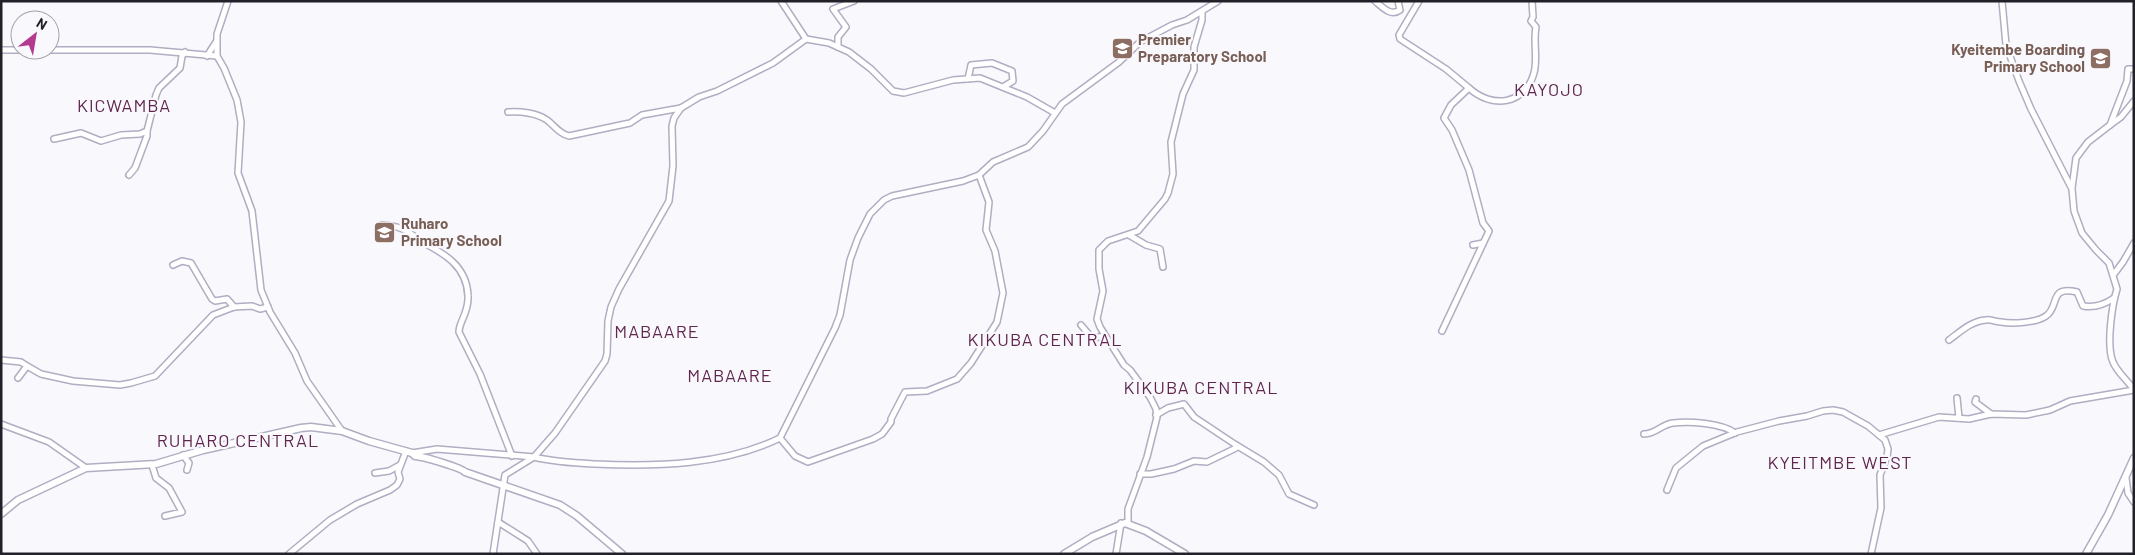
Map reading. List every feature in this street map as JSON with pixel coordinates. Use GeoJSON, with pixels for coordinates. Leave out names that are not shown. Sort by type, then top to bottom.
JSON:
{"type":"FeatureCollection","features":[{"type":"Feature","properties":{"kind":"street"},"geometry":{"type":"LineString","coordinates":[[228,1],[217,34],[217,56],[237,100],[240,122],[238,173],[252,211],[261,290],[268,307],[295,353],[308,381],[342,431]]}},
{"type":"Feature","properties":{"kind":"street"},"geometry":{"type":"LineString","coordinates":[[781,1],[806,39],[838,47],[863,62],[893,91],[904,93],[953,80],[980,78],[1027,97],[1055,113]]}},
{"type":"Feature","properties":{"kind":"street"},"geometry":{"type":"LineString","coordinates":[[838,47],[838,37],[846,27],[833,9],[855,1]]}},
{"type":"Feature","properties":{"kind":"street"},"geometry":{"type":"LineString","coordinates":[[289,554],[342,512],[395,487],[400,479],[398,472],[400,465],[409,452],[438,449],[585,463],[674,464],[751,450],[780,438],[838,322],[850,260],[870,214],[892,196],[955,184],[979,175],[994,162],[1028,147],[1044,131],[1062,104],[1119,62],[1140,42],[1172,25],[1187,20],[1218,1]]}},
{"type":"Feature","properties":{"kind":"street"},"geometry":{"type":"LineString","coordinates":[[1374,1],[1386,11],[1392,13],[1400,10],[1398,1]]}},
{"type":"Feature","properties":{"kind":"street"},"geometry":{"type":"LineString","coordinates":[[1419,1],[1398,35],[1400,39],[1446,69],[1476,94],[1498,103],[1509,101],[1525,91],[1529,86],[1535,64],[1536,42],[1534,34],[1536,27],[1531,21],[1533,17],[1532,1]]}},
{"type":"Feature","properties":{"kind":"street"},"geometry":{"type":"LineString","coordinates":[[2002,1],[2006,45],[2019,81],[2031,109],[2072,189]]}},
{"type":"Feature","properties":{"kind":"street"},"geometry":{"type":"LineString","coordinates":[[1116,554],[1128,509],[1156,422],[1156,409],[1150,397],[1105,336],[1097,319],[1103,291],[1099,269],[1099,250],[1108,240],[1129,235],[1141,228],[1168,193],[1173,174],[1171,142],[1183,94],[1194,70],[1194,47],[1202,20],[1202,12]]}},
{"type":"Feature","properties":{"kind":"street"},"geometry":{"type":"LineString","coordinates":[[508,112],[541,117],[549,121],[560,134],[569,136],[630,123],[642,115],[681,108],[699,97],[717,91],[773,62],[806,39]]}},
{"type":"Feature","properties":{"kind":"street"},"geometry":{"type":"LineString","coordinates":[[207,56],[216,42]]}},
{"type":"Feature","properties":{"kind":"street"},"geometry":{"type":"LineString","coordinates":[[60,50],[138,49],[217,56]]}},
{"type":"Feature","properties":{"kind":"street"},"geometry":{"type":"LineString","coordinates":[[129,175],[135,168],[147,136],[159,88],[180,68],[185,52]]}},
{"type":"Feature","properties":{"kind":"street"},"geometry":{"type":"LineString","coordinates":[[968,79],[971,65],[992,63],[1012,71],[1013,81],[1003,87]]}},
{"type":"Feature","properties":{"kind":"street"},"geometry":{"type":"LineString","coordinates":[[2110,125],[2127,81],[2128,69],[2134,69]]}},
{"type":"Feature","properties":{"kind":"street"},"geometry":{"type":"LineString","coordinates":[[1442,332],[1488,231],[1482,223],[1468,170],[1452,130],[1444,118],[1452,105],[1469,88]]}},
{"type":"Feature","properties":{"kind":"street"},"geometry":{"type":"LineString","coordinates":[[2114,274],[2110,264],[2082,233],[2076,216],[2072,189],[2076,158],[2088,142],[2121,117],[2134,101]]}},
{"type":"Feature","properties":{"kind":"street"},"geometry":{"type":"LineString","coordinates":[[493,554],[501,496],[505,485],[504,475],[534,457],[555,433],[605,362],[611,307],[668,201],[673,166],[672,126],[681,108]]}},
{"type":"Feature","properties":{"kind":"street"},"geometry":{"type":"LineString","coordinates":[[54,139],[81,133],[101,141],[121,135],[140,134],[147,131]]}},
{"type":"Feature","properties":{"kind":"street"},"geometry":{"type":"LineString","coordinates":[[780,438],[795,456],[808,462],[872,439],[882,434],[891,422],[905,392],[927,391],[946,384],[957,379],[971,363],[997,322],[1003,293],[995,251],[986,230],[989,202],[979,175]]}},
{"type":"Feature","properties":{"kind":"street"},"geometry":{"type":"LineString","coordinates":[[382,225],[399,227],[418,240],[445,254],[458,266],[465,281],[468,297],[466,315],[459,328],[459,332],[480,374],[512,456]]}},
{"type":"Feature","properties":{"kind":"street"},"geometry":{"type":"LineString","coordinates":[[1129,235],[1146,245],[1160,249],[1163,267]]}},
{"type":"Feature","properties":{"kind":"street"},"geometry":{"type":"LineString","coordinates":[[1473,245],[1481,245],[1485,241]]}},
{"type":"Feature","properties":{"kind":"street"},"geometry":{"type":"LineString","coordinates":[[1879,435],[1939,417],[1969,419],[1991,414],[2032,414],[2050,410],[2070,401],[2134,390],[2113,363],[2110,349],[2114,298],[2117,289],[2113,280],[2114,274],[2134,243]]}},
{"type":"Feature","properties":{"kind":"street"},"geometry":{"type":"LineString","coordinates":[[173,265],[182,262],[191,263],[212,299],[215,301],[227,299],[234,307]]}},
{"type":"Feature","properties":{"kind":"street"},"geometry":{"type":"LineString","coordinates":[[1949,340],[1968,325],[1986,319],[2003,323],[2027,322],[2043,318],[2050,311],[2056,295],[2064,291],[2077,292],[2082,306],[2086,307],[2102,306],[2114,298]]}},
{"type":"Feature","properties":{"kind":"street"},"geometry":{"type":"LineString","coordinates":[[1,360],[21,362],[41,374],[54,378],[122,385],[152,377],[197,333],[210,317],[234,307],[252,306],[260,309],[268,307]]}},
{"type":"Feature","properties":{"kind":"street"},"geometry":{"type":"LineString","coordinates":[[1081,325],[1092,338],[1105,336]]}},
{"type":"Feature","properties":{"kind":"street"},"geometry":{"type":"LineString","coordinates":[[18,378],[27,366]]}},
{"type":"Feature","properties":{"kind":"street"},"geometry":{"type":"LineString","coordinates":[[1957,398],[1959,418]]}},
{"type":"Feature","properties":{"kind":"street"},"geometry":{"type":"LineString","coordinates":[[1976,399],[1975,402],[1991,414]]}},
{"type":"Feature","properties":{"kind":"street"},"geometry":{"type":"LineString","coordinates":[[1156,415],[1166,408],[1184,404],[1194,417],[1269,466],[1279,475],[1289,494],[1314,504]]}},
{"type":"Feature","properties":{"kind":"street"},"geometry":{"type":"LineString","coordinates":[[1667,490],[1676,468],[1703,446],[1735,433],[1779,421],[1833,410],[1858,419],[1885,440]]}},
{"type":"Feature","properties":{"kind":"street"},"geometry":{"type":"LineString","coordinates":[[1644,434],[1653,434],[1672,423],[1704,423],[1728,428],[1735,433]]}},
{"type":"Feature","properties":{"kind":"street"},"geometry":{"type":"LineString","coordinates":[[1,424],[49,442],[86,468]]}},
{"type":"Feature","properties":{"kind":"street"},"geometry":{"type":"LineString","coordinates":[[1,514],[18,500],[86,468],[152,465],[183,455],[311,427],[342,431],[409,452],[415,456],[430,458],[449,467],[462,469],[465,472],[564,508],[622,554]]}},
{"type":"Feature","properties":{"kind":"street"},"geometry":{"type":"LineString","coordinates":[[1871,554],[1880,508],[1880,474],[1888,453],[1885,440],[1886,432]]}},
{"type":"Feature","properties":{"kind":"street"},"geometry":{"type":"LineString","coordinates":[[1140,474],[1151,474],[1174,469],[1194,461],[1207,462],[1236,448],[1236,445]]}},
{"type":"Feature","properties":{"kind":"street"},"geometry":{"type":"LineString","coordinates":[[183,455],[190,463],[187,470]]}},
{"type":"Feature","properties":{"kind":"street"},"geometry":{"type":"LineString","coordinates":[[2086,554],[2108,515],[2134,458]]}},
{"type":"Feature","properties":{"kind":"street"},"geometry":{"type":"LineString","coordinates":[[152,465],[156,478],[169,488],[182,512],[165,516]]}},
{"type":"Feature","properties":{"kind":"street"},"geometry":{"type":"LineString","coordinates":[[375,473],[389,471],[400,465]]}},
{"type":"Feature","properties":{"kind":"street"},"geometry":{"type":"LineString","coordinates":[[2126,478],[2128,493],[2134,502]]}},
{"type":"Feature","properties":{"kind":"street"},"geometry":{"type":"LineString","coordinates":[[498,522],[528,541],[537,554]]}},
{"type":"Feature","properties":{"kind":"street"},"geometry":{"type":"LineString","coordinates":[[1064,554],[1125,523]]}},
{"type":"Feature","properties":{"kind":"street"},"geometry":{"type":"LineString","coordinates":[[1125,523],[1185,554]]}},
{"type":"Feature","properties":{"kind":"place","name":"Premier Preparatory School"},"geometry":{"type":"Point","coordinates":[1122,49]}},
{"type":"Feature","properties":{"kind":"place","name":"Kyeitembe Boarding Primary School"},"geometry":{"type":"Point","coordinates":[2101,59]}},
{"type":"Feature","properties":{"kind":"place","name":"Ruharo Primary School"},"geometry":{"type":"Point","coordinates":[385,233]}},
{"type":"Feature","properties":{"kind":"district","name":"KAYOJO"},"geometry":{"type":"Point","coordinates":[1549,90]}},
{"type":"Feature","properties":{"kind":"district","name":"KICWAMBA"},"geometry":{"type":"Point","coordinates":[124,106]}},
{"type":"Feature","properties":{"kind":"district","name":"MABAARE"},"geometry":{"type":"Point","coordinates":[657,332]}},
{"type":"Feature","properties":{"kind":"district","name":"KIKUBA CENTRAL"},"geometry":{"type":"Point","coordinates":[1045,340]}},
{"type":"Feature","properties":{"kind":"district","name":"MABAARE"},"geometry":{"type":"Point","coordinates":[730,376]}},
{"type":"Feature","properties":{"kind":"district","name":"KIKUBA CENTRAL"},"geometry":{"type":"Point","coordinates":[1201,388]}},
{"type":"Feature","properties":{"kind":"district","name":"RUHARO CENTRAL"},"geometry":{"type":"Point","coordinates":[238,441]}},
{"type":"Feature","properties":{"kind":"district","name":"KYEITMBE WEST"},"geometry":{"type":"Point","coordinates":[1840,463]}}]}
